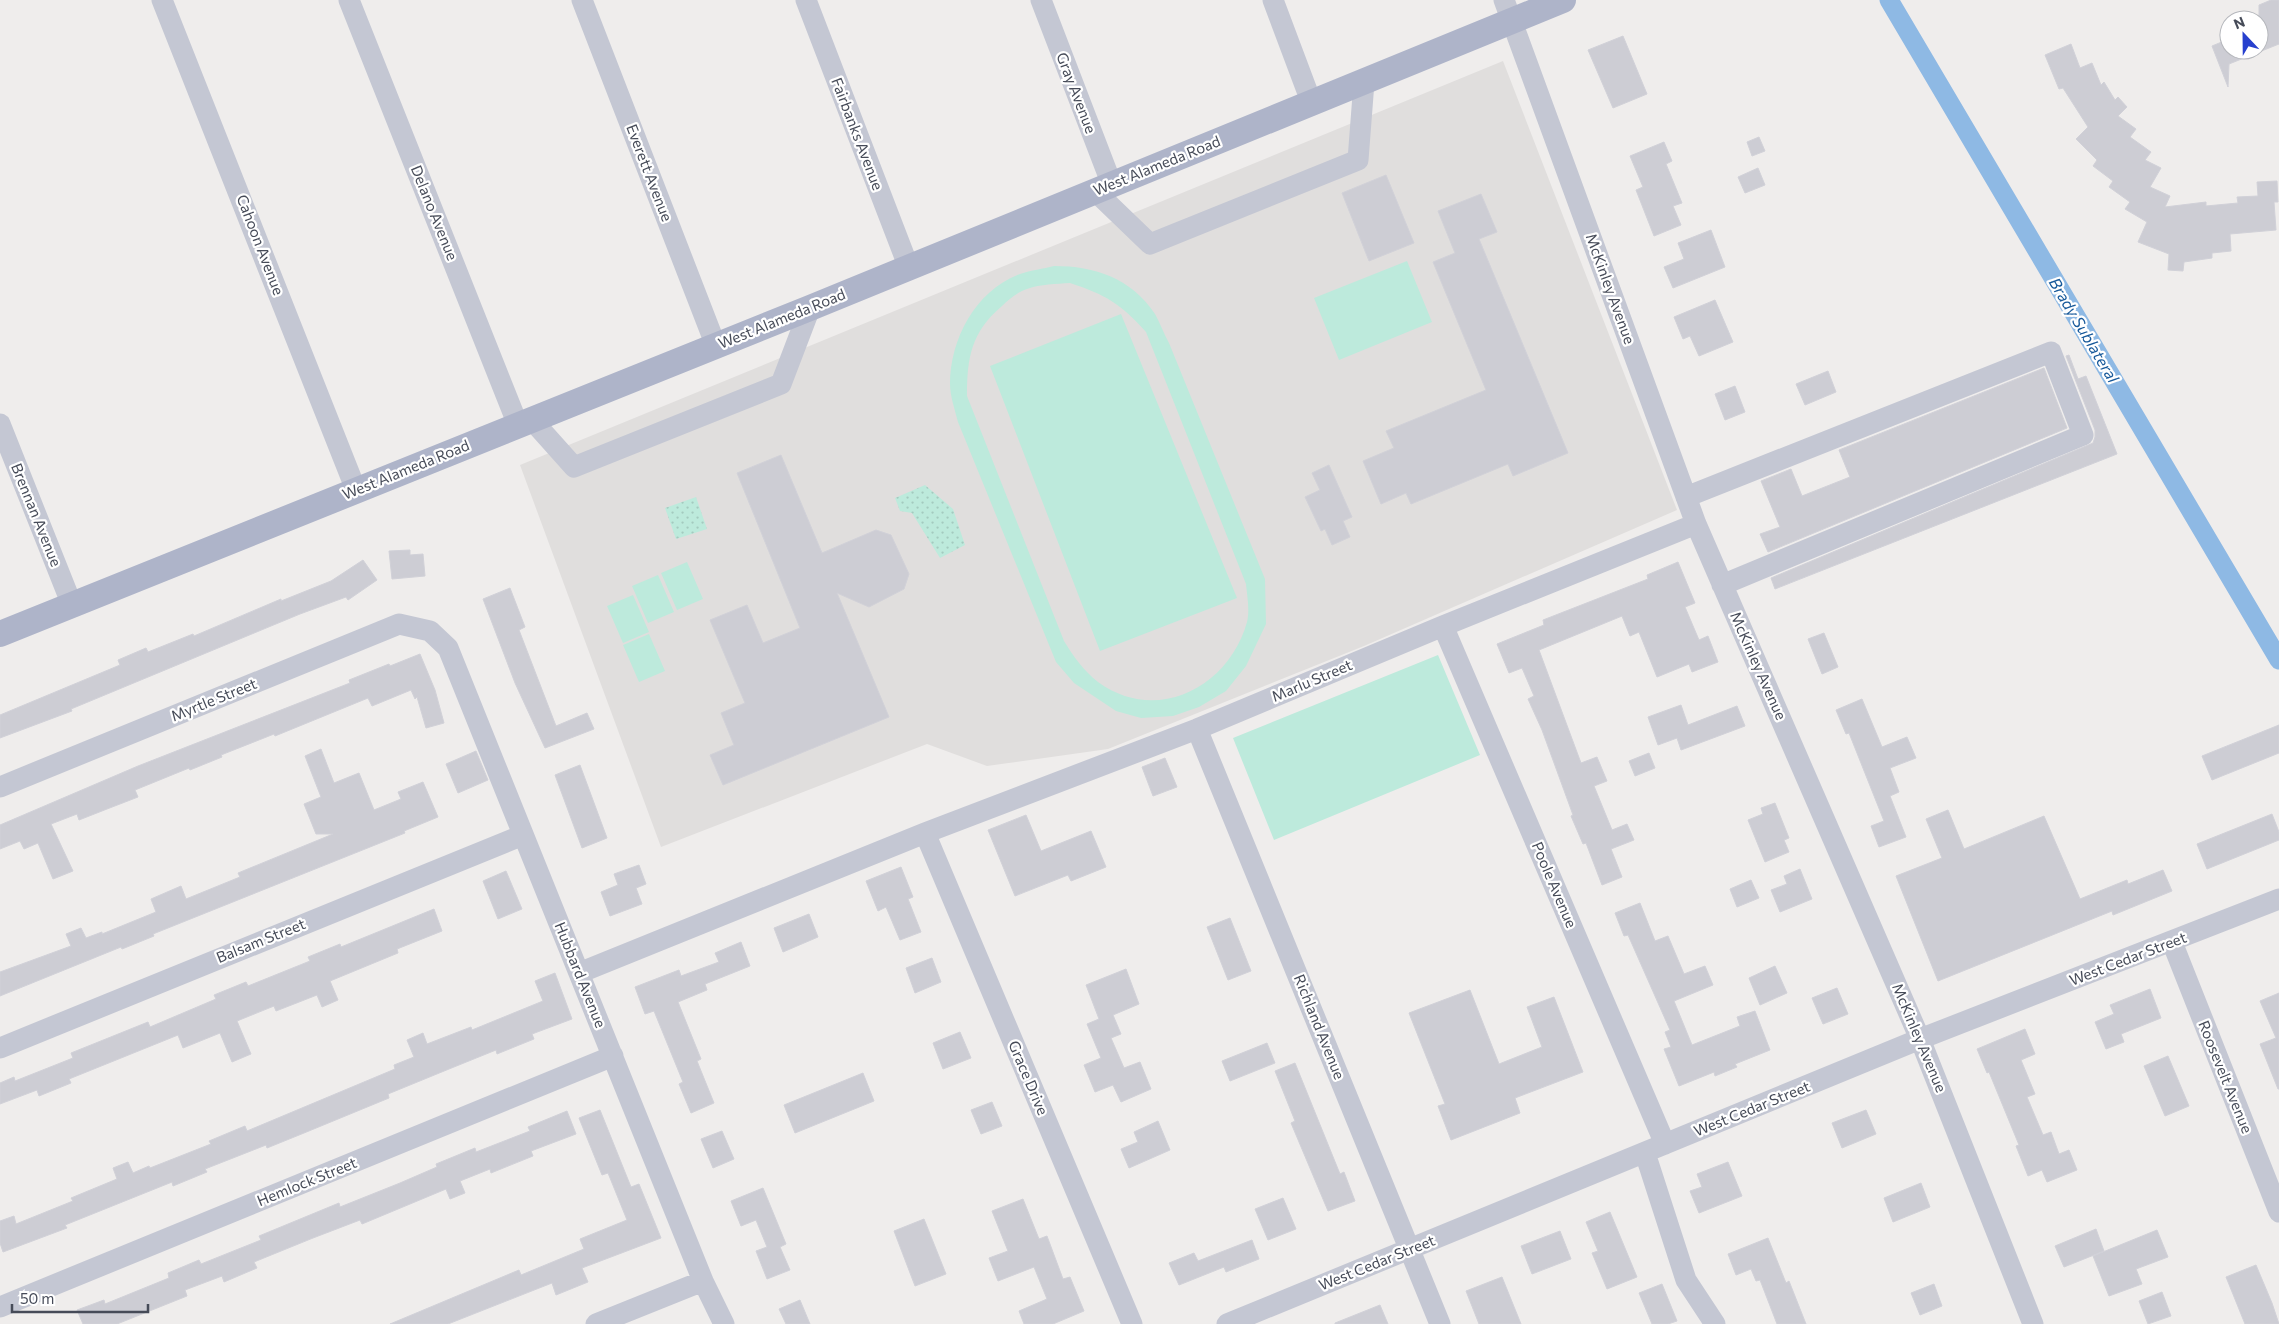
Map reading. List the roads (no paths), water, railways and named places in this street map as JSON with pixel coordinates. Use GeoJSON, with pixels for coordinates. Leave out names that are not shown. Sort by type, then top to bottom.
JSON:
{"type":"FeatureCollection","features":[{"type":"Feature","properties":{"kind":"main road","name":"West Alameda Road"},"geometry":{"type":"LineString","coordinates":[[0,634],[1312,104],[1364,82],[1508,11],[1563,0]]}},
{"type":"Feature","properties":{"kind":"street","name":"Cahoon Avenue"},"geometry":{"type":"LineString","coordinates":[[162,0],[356,490]]}},
{"type":"Feature","properties":{"kind":"street","name":"Delano Avenue"},"geometry":{"type":"LineString","coordinates":[[349,0],[525,422]]}},
{"type":"Feature","properties":{"kind":"street","name":"Everett Avenue"},"geometry":{"type":"LineString","coordinates":[[582,0],[716,346]]}},
{"type":"Feature","properties":{"kind":"street","name":"Fairbanks Avenue"},"geometry":{"type":"LineString","coordinates":[[806,0],[909,268]]}},
{"type":"Feature","properties":{"kind":"street","name":"Gray Avenue"},"geometry":{"type":"LineString","coordinates":[[1041,0],[1104,188]]}},
{"type":"Feature","properties":{"kind":"street"},"geometry":{"type":"LineString","coordinates":[[1273,0],[1312,104]]}},
{"type":"Feature","properties":{"kind":"street","name":"McKinley Avenue"},"geometry":{"type":"LineString","coordinates":[[1508,11],[1696,524],[1920,1039],[2033,1324]]}},
{"type":"Feature","properties":{"kind":"street"},"geometry":{"type":"LineString","coordinates":[[1104,188],[1150,244],[1358,160],[1364,82]]}},
{"type":"Feature","properties":{"kind":"street"},"geometry":{"type":"LineString","coordinates":[[525,422],[574,467],[781,384],[810,308]]}},
{"type":"Feature","properties":{"kind":"street"},"geometry":{"type":"LineString","coordinates":[[1686,496],[2050,352],[2083,435],[1722,585]]}},
{"type":"Feature","properties":{"kind":"street","name":"Brennan Avenue"},"geometry":{"type":"LineString","coordinates":[[0,424],[72,605]]}},
{"type":"Feature","properties":{"kind":"street","name":"Marlu Street"},"geometry":{"type":"LineString","coordinates":[[579,973],[925,832],[1197,729],[1443,626],[1696,524]]}},
{"type":"Feature","properties":{"kind":"street","name":"Myrtle Street"},"geometry":{"type":"LineString","coordinates":[[0,787],[399,624],[430,631]]}},
{"type":"Feature","properties":{"kind":"street","name":"Poole Avenue"},"geometry":{"type":"LineString","coordinates":[[1443,626],[1665,1144]]}},
{"type":"Feature","properties":{"kind":"street","name":"Hubbard Avenue"},"geometry":{"type":"LineString","coordinates":[[430,631],[448,648],[703,1281],[724,1324]]}},
{"type":"Feature","properties":{"kind":"street","name":"Richland Avenue"},"geometry":{"type":"LineString","coordinates":[[1197,729],[1440,1324]]}},
{"type":"Feature","properties":{"kind":"street","name":"Grace Drive"},"geometry":{"type":"LineString","coordinates":[[925,832],[1132,1324]]}},
{"type":"Feature","properties":{"kind":"street","name":"Balsam Street"},"geometry":{"type":"LineString","coordinates":[[0,1048],[523,835]]}},
{"type":"Feature","properties":{"kind":"street","name":"West Cedar Street"},"geometry":{"type":"LineString","coordinates":[[1227,1324],[1645,1154],[1665,1144],[1920,1039],[2279,899]]}},
{"type":"Feature","properties":{"kind":"street","name":"Roosevelt Avenue"},"geometry":{"type":"LineString","coordinates":[[2172,942],[2279,1212]]}},
{"type":"Feature","properties":{"kind":"street","name":"Hemlock Street"},"geometry":{"type":"LineString","coordinates":[[0,1307],[613,1056]]}},
{"type":"Feature","properties":{"kind":"street"},"geometry":{"type":"LineString","coordinates":[[1645,1154],[1686,1280],[1715,1324]]}},
{"type":"Feature","properties":{"kind":"street"},"geometry":{"type":"LineString","coordinates":[[596,1324],[703,1281]]}},
{"type":"Feature","properties":{"kind":"waterway","name":"Brady Sublateral"},"geometry":{"type":"LineString","coordinates":[[1889,0],[2279,660]]}}]}
